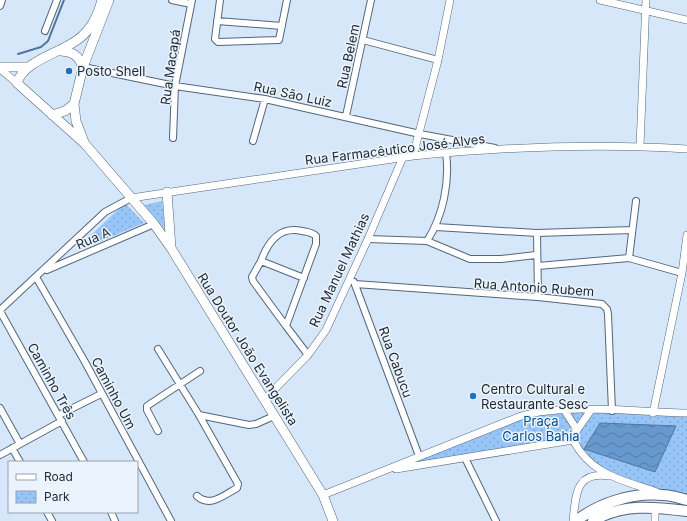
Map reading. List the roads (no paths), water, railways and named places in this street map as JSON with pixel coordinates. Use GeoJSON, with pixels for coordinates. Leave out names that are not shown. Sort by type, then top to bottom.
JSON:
{"type":"FeatureCollection","features":[{"type":"Feature","properties":{"kind":"highway"},"geometry":{"type":"LineString","coordinates":[[575,521],[594,509],[616,500],[662,494],[687,500]]}},
{"type":"Feature","properties":{"kind":"highway"},"geometry":{"type":"LineString","coordinates":[[593,521],[601,516],[625,509],[655,507],[687,511]]}},
{"type":"Feature","properties":{"kind":"main road"},"geometry":{"type":"LineString","coordinates":[[85,144],[17,84],[19,76],[28,67],[61,50],[87,31],[96,17],[102,0]]}},
{"type":"Feature","properties":{"kind":"main road"},"geometry":{"type":"LineString","coordinates":[[85,144],[76,121],[74,104],[83,67],[109,0]]}},
{"type":"Feature","properties":{"kind":"main road"},"geometry":{"type":"LineString","coordinates":[[61,50],[78,56],[83,67]]}},
{"type":"Feature","properties":{"kind":"main road"},"geometry":{"type":"LineString","coordinates":[[0,68],[28,67]]}},
{"type":"Feature","properties":{"kind":"main road"},"geometry":{"type":"LineString","coordinates":[[52,115],[65,111],[74,104]]}},
{"type":"Feature","properties":{"kind":"main road","name":"Rua Doutor João Evangelista"},"geometry":{"type":"LineString","coordinates":[[85,144],[154,224],[171,248],[323,495],[333,521]]}},
{"type":"Feature","properties":{"kind":"main road"},"geometry":{"type":"LineString","coordinates":[[168,192],[171,248]]}},
{"type":"Feature","properties":{"kind":"street"},"geometry":{"type":"LineString","coordinates":[[0,6],[2,0]]}},
{"type":"Feature","properties":{"kind":"street"},"geometry":{"type":"LineString","coordinates":[[45,31],[57,0]]}},
{"type":"Feature","properties":{"kind":"street"},"geometry":{"type":"LineString","coordinates":[[172,0],[192,2]]}},
{"type":"Feature","properties":{"kind":"street"},"geometry":{"type":"LineString","coordinates":[[220,0],[216,41],[279,40],[287,0]]}},
{"type":"Feature","properties":{"kind":"street","name":"Rua Belem"},"geometry":{"type":"LineString","coordinates":[[346,116],[371,0]]}},
{"type":"Feature","properties":{"kind":"street"},"geometry":{"type":"LineString","coordinates":[[414,156],[438,60],[450,0]]}},
{"type":"Feature","properties":{"kind":"street"},"geometry":{"type":"LineString","coordinates":[[600,0],[687,20]]}},
{"type":"Feature","properties":{"kind":"street"},"geometry":{"type":"LineString","coordinates":[[640,146],[646,0]]}},
{"type":"Feature","properties":{"kind":"street","name":"Rua Macapá"},"geometry":{"type":"LineString","coordinates":[[173,138],[175,86],[192,2]]}},
{"type":"Feature","properties":{"kind":"street"},"geometry":{"type":"LineString","coordinates":[[217,21],[282,26]]}},
{"type":"Feature","properties":{"kind":"street"},"geometry":{"type":"LineString","coordinates":[[363,40],[438,60]]}},
{"type":"Feature","properties":{"kind":"street","name":"Rua São Luiz"},"geometry":{"type":"LineString","coordinates":[[83,67],[175,86],[265,98],[420,134],[498,148]]}},
{"type":"Feature","properties":{"kind":"street"},"geometry":{"type":"LineString","coordinates":[[0,68],[17,84]]}},
{"type":"Feature","properties":{"kind":"street"},"geometry":{"type":"LineString","coordinates":[[253,141],[265,98]]}},
{"type":"Feature","properties":{"kind":"street","name":"Rua Farmacêutico José Alves"},"geometry":{"type":"LineString","coordinates":[[131,198],[404,157],[498,148],[640,146],[687,149]]}},
{"type":"Feature","properties":{"kind":"street"},"geometry":{"type":"LineString","coordinates":[[427,241],[436,227],[448,181],[449,169],[446,153]]}},
{"type":"Feature","properties":{"kind":"street","name":"Rua Manuel Mathias"},"geometry":{"type":"LineString","coordinates":[[264,400],[308,355],[326,330],[404,157]]}},
{"type":"Feature","properties":{"kind":"street","name":"Rua A"},"geometry":{"type":"LineString","coordinates":[[0,310],[105,212],[131,198]]}},
{"type":"Feature","properties":{"kind":"street"},"geometry":{"type":"LineString","coordinates":[[629,258],[636,201]]}},
{"type":"Feature","properties":{"kind":"street","name":"Rua A"},"geometry":{"type":"LineString","coordinates":[[42,272],[154,224]]}},
{"type":"Feature","properties":{"kind":"street"},"geometry":{"type":"LineString","coordinates":[[436,227],[537,233],[632,230]]}},
{"type":"Feature","properties":{"kind":"street"},"geometry":{"type":"LineString","coordinates":[[286,326],[317,238],[314,234],[297,230],[281,232],[275,236],[267,246],[252,277],[253,281],[286,326],[308,355]]}},
{"type":"Feature","properties":{"kind":"street"},"geometry":{"type":"LineString","coordinates":[[537,233],[536,255],[538,266],[538,297]]}},
{"type":"Feature","properties":{"kind":"street"},"geometry":{"type":"LineString","coordinates":[[653,413],[682,273],[687,235]]}},
{"type":"Feature","properties":{"kind":"street"},"geometry":{"type":"LineString","coordinates":[[368,239],[427,241],[470,259],[501,259],[536,255]]}},
{"type":"Feature","properties":{"kind":"street"},"geometry":{"type":"LineString","coordinates":[[538,266],[629,258],[682,273]]}},
{"type":"Feature","properties":{"kind":"street"},"geometry":{"type":"LineString","coordinates":[[261,261],[304,278]]}},
{"type":"Feature","properties":{"kind":"street","name":"Caminho Um"},"geometry":{"type":"LineString","coordinates":[[36,277],[137,461]]}},
{"type":"Feature","properties":{"kind":"street","name":"Rua Cabucu"},"geometry":{"type":"LineString","coordinates":[[351,277],[355,284],[418,456]]}},
{"type":"Feature","properties":{"kind":"street","name":"Rua Antonio Rubem"},"geometry":{"type":"LineString","coordinates":[[355,284],[538,297],[596,302],[602,304],[607,309],[612,411]]}},
{"type":"Feature","properties":{"kind":"street","name":"Caminho Três"},"geometry":{"type":"LineString","coordinates":[[0,310],[83,461]]}},
{"type":"Feature","properties":{"kind":"street"},"geometry":{"type":"LineString","coordinates":[[158,349],[199,415],[238,485],[237,488],[211,501],[203,501],[197,496]]}},
{"type":"Feature","properties":{"kind":"street"},"geometry":{"type":"LineString","coordinates":[[158,431],[147,410],[147,406],[200,371]]}},
{"type":"Feature","properties":{"kind":"street"},"geometry":{"type":"LineString","coordinates":[[0,455],[101,394]]}},
{"type":"Feature","properties":{"kind":"street"},"geometry":{"type":"LineString","coordinates":[[0,408],[20,444]]}},
{"type":"Feature","properties":{"kind":"street"},"geometry":{"type":"LineString","coordinates":[[323,495],[418,456],[536,411],[591,410],[687,413]]}},
{"type":"Feature","properties":{"kind":"street"},"geometry":{"type":"LineString","coordinates":[[573,440],[577,430],[591,410]]}},
{"type":"Feature","properties":{"kind":"street"},"geometry":{"type":"LineString","coordinates":[[565,411],[577,430]]}},
{"type":"Feature","properties":{"kind":"street"},"geometry":{"type":"LineString","coordinates":[[199,415],[249,425],[256,424],[274,416]]}},
{"type":"Feature","properties":{"kind":"street"},"geometry":{"type":"LineString","coordinates":[[386,470],[573,440]]}},
{"type":"Feature","properties":{"kind":"street"},"geometry":{"type":"LineString","coordinates":[[573,440],[588,462],[613,476],[662,494]]}},
{"type":"Feature","properties":{"kind":"street"},"geometry":{"type":"LineString","coordinates":[[12,448],[19,461]]}},
{"type":"Feature","properties":{"kind":"street"},"geometry":{"type":"LineString","coordinates":[[466,458],[496,521]]}},
{"type":"Feature","properties":{"kind":"street","name":"Caminho Um"},"geometry":{"type":"LineString","coordinates":[[138,462],[170,521]]}},
{"type":"Feature","properties":{"kind":"street"},"geometry":{"type":"LineString","coordinates":[[575,521],[576,497],[582,482],[593,475],[613,476]]}},
{"type":"Feature","properties":{"kind":"street"},"geometry":{"type":"LineString","coordinates":[[655,507],[655,521]]}},
{"type":"Feature","properties":{"kind":"water"},"geometry":{"type":"Polygon","coordinates":[[[600,423],[676,426],[655,472],[584,449],[600,423]]]}},
{"type":"Feature","properties":{"kind":"waterway"},"geometry":{"type":"LineString","coordinates":[[18,54],[41,47],[48,41],[64,0]]}},
{"type":"Feature","properties":{"kind":"place","name":"Posto Shell"},"geometry":{"type":"Point","coordinates":[69,71]}},
{"type":"Feature","properties":{"kind":"place","name":"Centro Cultural e Restaurante Sesc"},"geometry":{"type":"Point","coordinates":[473,396]}},
{"type":"Feature","properties":{"kind":"park label","name":"Praça Carlos Bahia"},"geometry":{"type":"Point","coordinates":[541,428]}}]}
